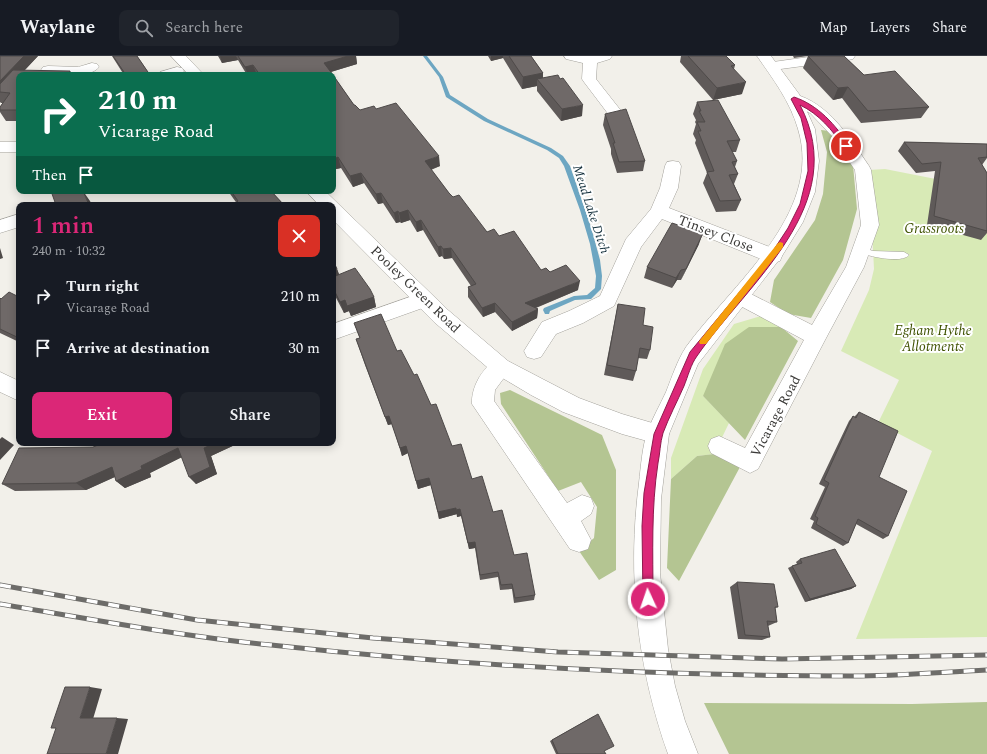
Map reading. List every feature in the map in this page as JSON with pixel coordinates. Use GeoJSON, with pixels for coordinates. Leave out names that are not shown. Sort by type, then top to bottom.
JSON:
{"type":"FeatureCollection","features":[{"type":"Feature","properties":{"kind":"street"},"geometry":{"type":"LineString","coordinates":[[43,72],[60,56]]}},
{"type":"Feature","properties":{"kind":"street"},"geometry":{"type":"LineString","coordinates":[[178,56],[194,72]]}},
{"type":"Feature","properties":{"kind":"street"},"geometry":{"type":"LineString","coordinates":[[571,56],[590,61],[605,56]]}},
{"type":"Feature","properties":{"kind":"street"},"geometry":{"type":"LineString","coordinates":[[768,61],[850,60]]}},
{"type":"Feature","properties":{"kind":"street"},"geometry":{"type":"LineString","coordinates":[[590,61],[589,79],[614,112]]}},
{"type":"Feature","properties":{"kind":"street","name":"Vicarage Road"},"geometry":{"type":"LineString","coordinates":[[683,754],[667,706],[658,672],[647,586],[649,493],[658,434],[693,355],[773,256],[791,229],[804,204],[812,171],[810,143],[804,118],[794,99],[768,61]]}},
{"type":"Feature","properties":{"kind":"street"},"geometry":{"type":"LineString","coordinates":[[43,72],[78,71],[91,66]]}},
{"type":"Feature","properties":{"kind":"street","name":"Vicarage Road"},"geometry":{"type":"LineString","coordinates":[[719,446],[750,462],[816,337],[846,285],[855,267],[870,225],[867,179],[862,170],[838,133],[815,110],[794,99]]}},
{"type":"Feature","properties":{"kind":"street"},"geometry":{"type":"LineString","coordinates":[[0,147],[16,147]]}},
{"type":"Feature","properties":{"kind":"street","name":"Tinsey Close"},"geometry":{"type":"LineString","coordinates":[[534,351],[549,328],[576,317],[607,301],[634,244],[659,211],[669,188],[673,166]]}},
{"type":"Feature","properties":{"kind":"street"},"geometry":{"type":"LineString","coordinates":[[318,194],[326,202]]}},
{"type":"Feature","properties":{"kind":"street","name":"Tinsey Close"},"geometry":{"type":"LineString","coordinates":[[659,211],[773,256]]}},
{"type":"Feature","properties":{"kind":"street","name":"Pooley Green Road"},"geometry":{"type":"LineString","coordinates":[[336,212],[424,300],[500,367],[571,405],[622,424],[658,434]]}},
{"type":"Feature","properties":{"kind":"street"},"geometry":{"type":"LineString","coordinates":[[0,227],[16,221]]}},
{"type":"Feature","properties":{"kind":"street"},"geometry":{"type":"LineString","coordinates":[[740,297],[816,337]]}},
{"type":"Feature","properties":{"kind":"street"},"geometry":{"type":"LineString","coordinates":[[336,331],[424,300]]}},
{"type":"Feature","properties":{"kind":"street"},"geometry":{"type":"LineString","coordinates":[[500,367],[485,389],[482,397],[483,404],[573,513],[578,540]]}},
{"type":"Feature","properties":{"kind":"street"},"geometry":{"type":"LineString","coordinates":[[0,381],[16,390]]}},
{"type":"Feature","properties":{"kind":"lane"},"geometry":{"type":"LineString","coordinates":[[861,250],[873,254],[904,255]]}},
{"type":"Feature","properties":{"kind":"green space"},"geometry":{"type":"Polygon","coordinates":[[[821,130],[830,131],[853,165],[857,209],[843,260],[811,318],[788,314],[770,302],[774,280],[815,220],[823,194],[827,152],[821,130]]]}},
{"type":"Feature","properties":{"kind":"green space","name":"Egham Hythe Allotments"},"geometry":{"type":"Polygon","coordinates":[[[885,169],[956,183],[987,192],[987,637],[856,639],[932,451],[878,423],[899,380],[841,351],[869,290],[874,269],[869,170],[885,169]]]}},
{"type":"Feature","properties":{"kind":"green space"},"geometry":{"type":"Polygon","coordinates":[[[761,316],[781,327],[703,396],[729,423],[714,454],[697,456],[671,479],[671,458],[703,369],[734,324],[761,316]]]}},
{"type":"Feature","properties":{"kind":"green space"},"geometry":{"type":"Polygon","coordinates":[[[749,327],[781,327],[798,341],[745,440],[703,396],[725,344],[749,327]]]}},
{"type":"Feature","properties":{"kind":"green space"},"geometry":{"type":"Polygon","coordinates":[[[510,390],[602,435],[616,470],[616,570],[599,580],[579,551],[594,538],[597,507],[581,482],[558,491],[501,404],[500,393],[510,390]]]}},
{"type":"Feature","properties":{"kind":"green space"},"geometry":{"type":"Polygon","coordinates":[[[714,454],[740,467],[679,581],[667,568],[671,479],[697,456],[714,454]]]}},
{"type":"Feature","properties":{"kind":"green space"},"geometry":{"type":"Polygon","coordinates":[[[987,702],[987,754],[729,754],[704,703],[912,704],[987,702]]]}},
{"type":"Feature","properties":{"kind":"building"},"geometry":{"type":"Polygon","coordinates":[[[0,56],[24,56],[0,81],[0,56]]]}},
{"type":"Feature","properties":{"kind":"building"},"geometry":{"type":"Polygon","coordinates":[[[113,56],[137,56],[148,72],[124,72],[113,56]]]}},
{"type":"Feature","properties":{"kind":"building"},"geometry":{"type":"Polygon","coordinates":[[[238,56],[348,56],[324,63],[331,72],[258,72],[253,65],[245,67],[238,56]]]}},
{"type":"Feature","properties":{"kind":"building"},"geometry":{"type":"Polygon","coordinates":[[[509,56],[531,56],[543,73],[523,77],[509,56]]]}},
{"type":"Feature","properties":{"kind":"building"},"geometry":{"type":"Polygon","coordinates":[[[688,56],[726,56],[735,65],[731,66],[746,82],[717,88],[688,56]]]}},
{"type":"Feature","properties":{"kind":"building"},"geometry":{"type":"Polygon","coordinates":[[[808,56],[844,56],[864,75],[895,71],[929,107],[868,111],[848,87],[838,88],[808,56]]]}},
{"type":"Feature","properties":{"kind":"building"},"geometry":{"type":"Polygon","coordinates":[[[13,70],[70,71],[16,72],[16,110],[0,110],[0,107],[10,93],[0,92],[0,84],[13,70]]]}},
{"type":"Feature","properties":{"kind":"building"},"geometry":{"type":"Polygon","coordinates":[[[558,75],[560,79],[563,78],[583,105],[562,109],[537,79],[558,75]]]}},
{"type":"Feature","properties":{"kind":"building"},"geometry":{"type":"Polygon","coordinates":[[[336,79],[354,105],[360,110],[374,106],[376,109],[396,103],[439,156],[425,161],[453,197],[459,195],[487,232],[494,229],[499,236],[514,231],[541,270],[546,268],[550,272],[566,265],[580,281],[525,303],[538,309],[512,322],[495,303],[482,308],[468,287],[476,284],[451,248],[443,249],[441,246],[438,247],[421,220],[416,222],[408,210],[394,213],[381,193],[376,194],[361,173],[350,176],[338,157],[336,158],[336,79]]]}},
{"type":"Feature","properties":{"kind":"building"},"geometry":{"type":"Polygon","coordinates":[[[718,100],[740,140],[727,141],[737,161],[732,162],[738,174],[729,175],[741,200],[720,201],[707,172],[714,171],[698,131],[701,131],[697,122],[705,122],[699,111],[701,111],[697,102],[718,100]]]}},
{"type":"Feature","properties":{"kind":"building"},"geometry":{"type":"Polygon","coordinates":[[[626,109],[645,161],[619,162],[613,143],[615,143],[605,114],[626,109]]]}},
{"type":"Feature","properties":{"kind":"building"},"geometry":{"type":"Polygon","coordinates":[[[904,142],[987,144],[987,157],[978,158],[987,173],[987,231],[934,216],[941,162],[922,164],[904,142]]]}},
{"type":"Feature","properties":{"kind":"building"},"geometry":{"type":"Polygon","coordinates":[[[52,194],[84,194],[88,202],[55,202],[52,194]]]}},
{"type":"Feature","properties":{"kind":"building"},"geometry":{"type":"Polygon","coordinates":[[[233,194],[274,194],[281,202],[237,202],[238,201],[233,194]]]}},
{"type":"Feature","properties":{"kind":"building"},"geometry":{"type":"Polygon","coordinates":[[[672,223],[703,233],[686,269],[681,270],[676,278],[647,267],[672,223]]]}},
{"type":"Feature","properties":{"kind":"building"},"geometry":{"type":"Polygon","coordinates":[[[355,268],[374,297],[347,306],[345,300],[340,302],[336,294],[336,276],[355,268]]]}},
{"type":"Feature","properties":{"kind":"building"},"geometry":{"type":"Polygon","coordinates":[[[9,292],[16,296],[16,337],[0,329],[0,298],[1,299],[9,292]]]}},
{"type":"Feature","properties":{"kind":"building"},"geometry":{"type":"Polygon","coordinates":[[[618,304],[645,308],[643,325],[653,327],[650,350],[640,348],[636,371],[607,365],[618,304]]]}},
{"type":"Feature","properties":{"kind":"building"},"geometry":{"type":"Polygon","coordinates":[[[381,314],[397,351],[401,350],[414,375],[417,374],[431,405],[436,404],[452,446],[461,444],[472,479],[482,476],[493,512],[502,510],[514,555],[527,553],[535,595],[515,598],[512,584],[501,585],[498,572],[480,575],[475,542],[468,543],[460,509],[456,510],[456,508],[438,512],[429,478],[416,481],[406,446],[400,448],[389,416],[385,417],[356,339],[360,338],[354,323],[381,314]]]}},
{"type":"Feature","properties":{"kind":"building"},"geometry":{"type":"Polygon","coordinates":[[[859,412],[898,431],[879,477],[907,491],[888,536],[858,519],[848,543],[816,524],[818,518],[815,516],[829,483],[824,480],[853,416],[856,418],[859,412]]]}},
{"type":"Feature","properties":{"kind":"building"},"geometry":{"type":"Polygon","coordinates":[[[208,446],[204,448],[210,467],[189,477],[178,448],[141,466],[142,469],[116,481],[112,467],[76,483],[2,484],[19,448],[208,446]]]}},
{"type":"Feature","properties":{"kind":"building"},"geometry":{"type":"Polygon","coordinates":[[[835,549],[856,586],[810,599],[792,566],[802,563],[800,559],[835,549]]]}},
{"type":"Feature","properties":{"kind":"building"},"geometry":{"type":"Polygon","coordinates":[[[737,582],[774,584],[778,607],[775,607],[777,622],[767,621],[770,637],[745,635],[737,582]]]}},
{"type":"Feature","properties":{"kind":"building"},"geometry":{"type":"Polygon","coordinates":[[[65,687],[90,687],[80,718],[117,718],[106,754],[47,754],[56,728],[51,728],[65,687]]]}},
{"type":"Feature","properties":{"kind":"building"},"geometry":{"type":"Polygon","coordinates":[[[598,714],[614,746],[604,751],[606,754],[558,754],[552,740],[598,714]]]}},
{"type":"Feature","properties":{"kind":"waterway","name":"Mead Lake Ditch"},"geometry":{"type":"LineString","coordinates":[[425,56],[441,77],[448,96],[486,120],[549,149],[561,157],[567,166],[583,210],[593,244],[599,276],[598,289],[589,297],[574,298],[546,310],[547,312]]}},
{"type":"Feature","properties":{"kind":"railway"},"geometry":{"type":"LineString","coordinates":[[0,585],[197,620],[373,638],[558,652],[782,659],[987,655]]}},
{"type":"Feature","properties":{"kind":"railway"},"geometry":{"type":"LineString","coordinates":[[0,604],[203,637],[416,659],[489,664],[634,672],[780,676],[870,676],[987,670]]}},
{"type":"Feature","properties":{"kind":"slow traffic"},"geometry":{"type":"LineString","coordinates":[[703,342],[773,256],[780,245]]}},
{"type":"Feature","properties":{"kind":"route"},"geometry":{"type":"LineString","coordinates":[[648,599],[647,526],[649,493],[658,434],[684,372],[693,355],[773,256],[791,229],[804,204],[812,171],[810,143],[804,118],[794,99],[815,110],[838,133],[846,146]]}},
{"type":"Feature","properties":{"kind":"park label","name":"Grassroots"},"geometry":{"type":"Point","coordinates":[934,228]}}]}
